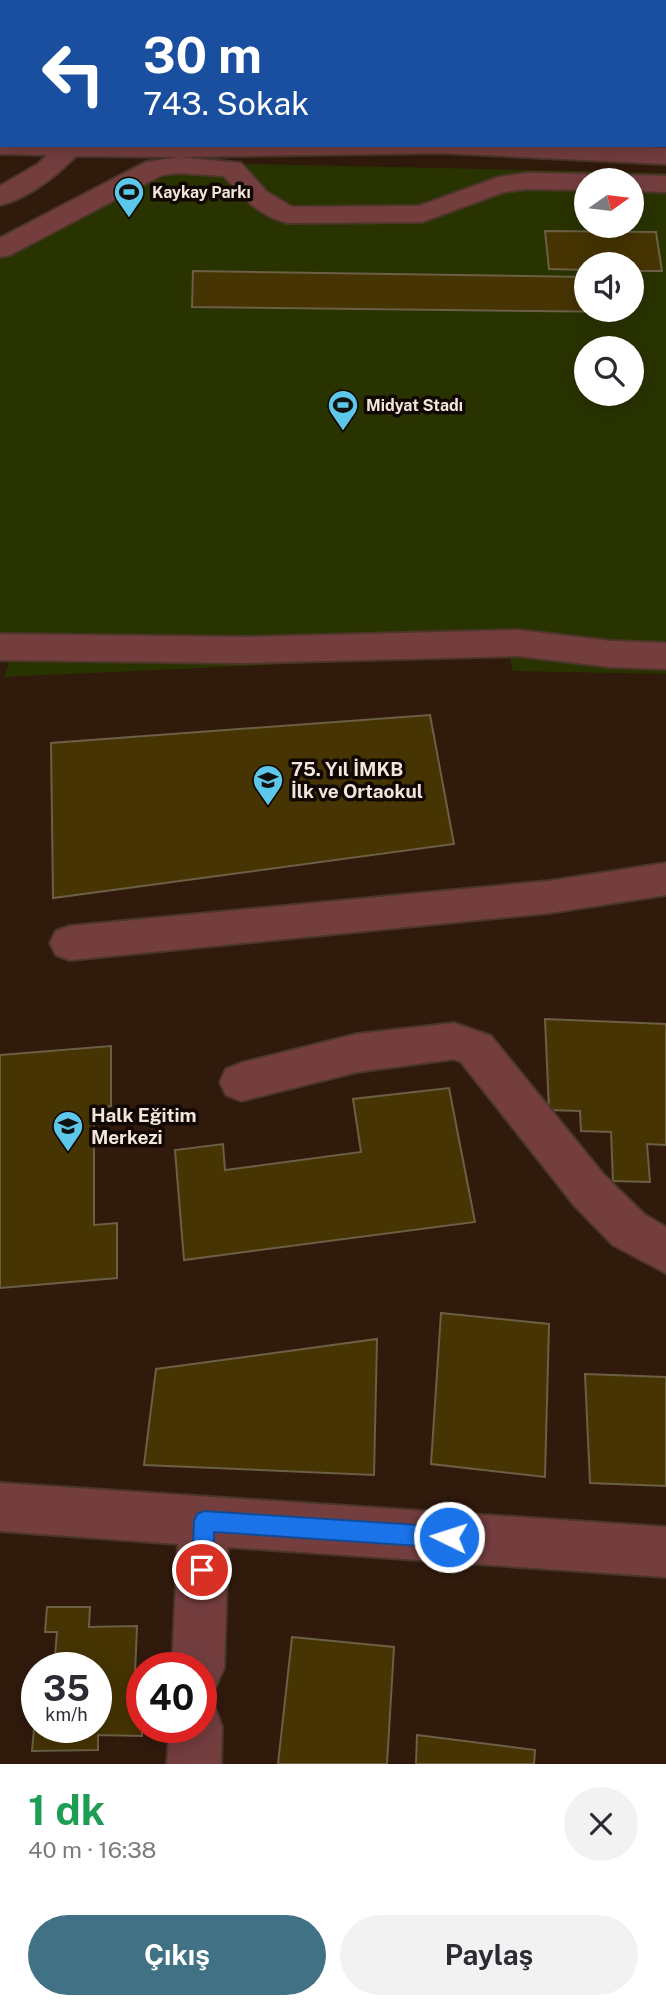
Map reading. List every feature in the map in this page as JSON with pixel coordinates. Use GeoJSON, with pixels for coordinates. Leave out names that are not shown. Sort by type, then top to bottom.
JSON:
{"type":"FeatureCollection","features":[{"type":"Feature","properties":{"kind":"street"},"geometry":{"type":"LineString","coordinates":[[0,197],[47,170],[71,147]]}},
{"type":"Feature","properties":{"kind":"street"},"geometry":{"type":"LineString","coordinates":[[0,222],[59,194],[78,177],[103,147],[443,165],[666,156]]}},
{"type":"Feature","properties":{"kind":"street"},"geometry":{"type":"LineString","coordinates":[[431,147],[443,165],[438,208]]}},
{"type":"Feature","properties":{"kind":"street"},"geometry":{"type":"LineString","coordinates":[[0,249],[142,174],[179,165],[232,169],[257,198],[287,215],[422,214],[499,185],[527,181],[574,182]]}},
{"type":"Feature","properties":{"kind":"street"},"geometry":{"type":"LineString","coordinates":[[644,183],[666,184]]}},
{"type":"Feature","properties":{"kind":"street"},"geometry":{"type":"LineString","coordinates":[[0,647],[244,650],[518,643],[611,654],[666,656]]}},
{"type":"Feature","properties":{"kind":"street"},"geometry":{"type":"LineString","coordinates":[[70,943],[549,897],[666,879]]}},
{"type":"Feature","properties":{"kind":"street"},"geometry":{"type":"LineString","coordinates":[[241,1082],[357,1053],[454,1041],[476,1049],[589,1190],[629,1230],[666,1251]]}},
{"type":"Feature","properties":{"kind":"street"},"geometry":{"type":"LineString","coordinates":[[0,1507],[666,1552]]}},
{"type":"Feature","properties":{"kind":"street"},"geometry":{"type":"LineString","coordinates":[[199,1652],[204,1521]]}},
{"type":"Feature","properties":{"kind":"street"},"geometry":{"type":"LineString","coordinates":[[194,1764],[195,1743]]}},
{"type":"Feature","properties":{"kind":"green space"},"geometry":{"type":"Polygon","coordinates":[[[165,162],[574,171],[574,238],[644,238],[644,173],[666,173],[666,674],[513,671],[509,654],[4,677],[9,663],[0,662],[0,241],[165,162]]]}},
{"type":"Feature","properties":{"kind":"building"},"geometry":{"type":"Polygon","coordinates":[[[545,231],[574,231],[574,238],[644,238],[644,232],[656,232],[662,271],[644,271],[644,252],[574,252],[574,270],[549,269],[545,231]]]}},
{"type":"Feature","properties":{"kind":"building"},"geometry":{"type":"Polygon","coordinates":[[[193,271],[574,277],[574,311],[192,307],[193,271]]]}},
{"type":"Feature","properties":{"kind":"building"},"geometry":{"type":"Polygon","coordinates":[[[430,715],[454,844],[53,898],[51,743],[430,715]]]}},
{"type":"Feature","properties":{"kind":"building"},"geometry":{"type":"Polygon","coordinates":[[[545,1019],[666,1024],[666,1145],[647,1144],[650,1182],[613,1181],[611,1132],[581,1131],[580,1111],[549,1110],[545,1019]]]}},
{"type":"Feature","properties":{"kind":"building"},"geometry":{"type":"Polygon","coordinates":[[[111,1046],[111,1106],[94,1108],[94,1225],[117,1223],[117,1278],[0,1288],[0,1055],[111,1046]]]}},
{"type":"Feature","properties":{"kind":"building"},"geometry":{"type":"Polygon","coordinates":[[[449,1088],[475,1222],[184,1260],[175,1150],[223,1144],[225,1170],[361,1152],[353,1099],[449,1088]]]}},
{"type":"Feature","properties":{"kind":"building"},"geometry":{"type":"Polygon","coordinates":[[[441,1313],[549,1324],[545,1477],[431,1464],[441,1313]]]}},
{"type":"Feature","properties":{"kind":"building"},"geometry":{"type":"Polygon","coordinates":[[[377,1339],[374,1475],[144,1465],[156,1369],[377,1339]]]}},
{"type":"Feature","properties":{"kind":"building"},"geometry":{"type":"Polygon","coordinates":[[[585,1374],[666,1377],[666,1486],[590,1483],[585,1374]]]}},
{"type":"Feature","properties":{"kind":"building"},"geometry":{"type":"Polygon","coordinates":[[[47,1607],[90,1607],[89,1627],[137,1626],[136,1652],[126,1652],[126,1736],[112,1735],[112,1652],[55,1652],[57,1632],[45,1632],[47,1607]]]}},
{"type":"Feature","properties":{"kind":"building"},"geometry":{"type":"Polygon","coordinates":[[[292,1637],[394,1647],[387,1764],[278,1764],[292,1637]]]}},
{"type":"Feature","properties":{"kind":"building"},"geometry":{"type":"Polygon","coordinates":[[[417,1735],[535,1750],[534,1764],[416,1764],[417,1735]]]}},
{"type":"Feature","properties":{"kind":"building"},"geometry":{"type":"Polygon","coordinates":[[[33,1743],[98,1743],[98,1750],[32,1751],[33,1743]]]}},
{"type":"Feature","properties":{"kind":"place","name":"Kaykay Parkı"},"geometry":{"type":"Point","coordinates":[129,219]}},
{"type":"Feature","properties":{"kind":"place","name":"Midyat Stadı"},"geometry":{"type":"Point","coordinates":[343,432]}},
{"type":"Feature","properties":{"kind":"place","name":"75. Yıl İMKB İlk ve Ortaokul"},"geometry":{"type":"Point","coordinates":[268,807]}},
{"type":"Feature","properties":{"kind":"place","name":"Halk Eğitim Merkezi"},"geometry":{"type":"Point","coordinates":[68,1153]}},
{"type":"Feature","properties":{"kind":"route"},"geometry":{"type":"LineString","coordinates":[[202,1570],[204,1521],[449,1537]]}}]}
